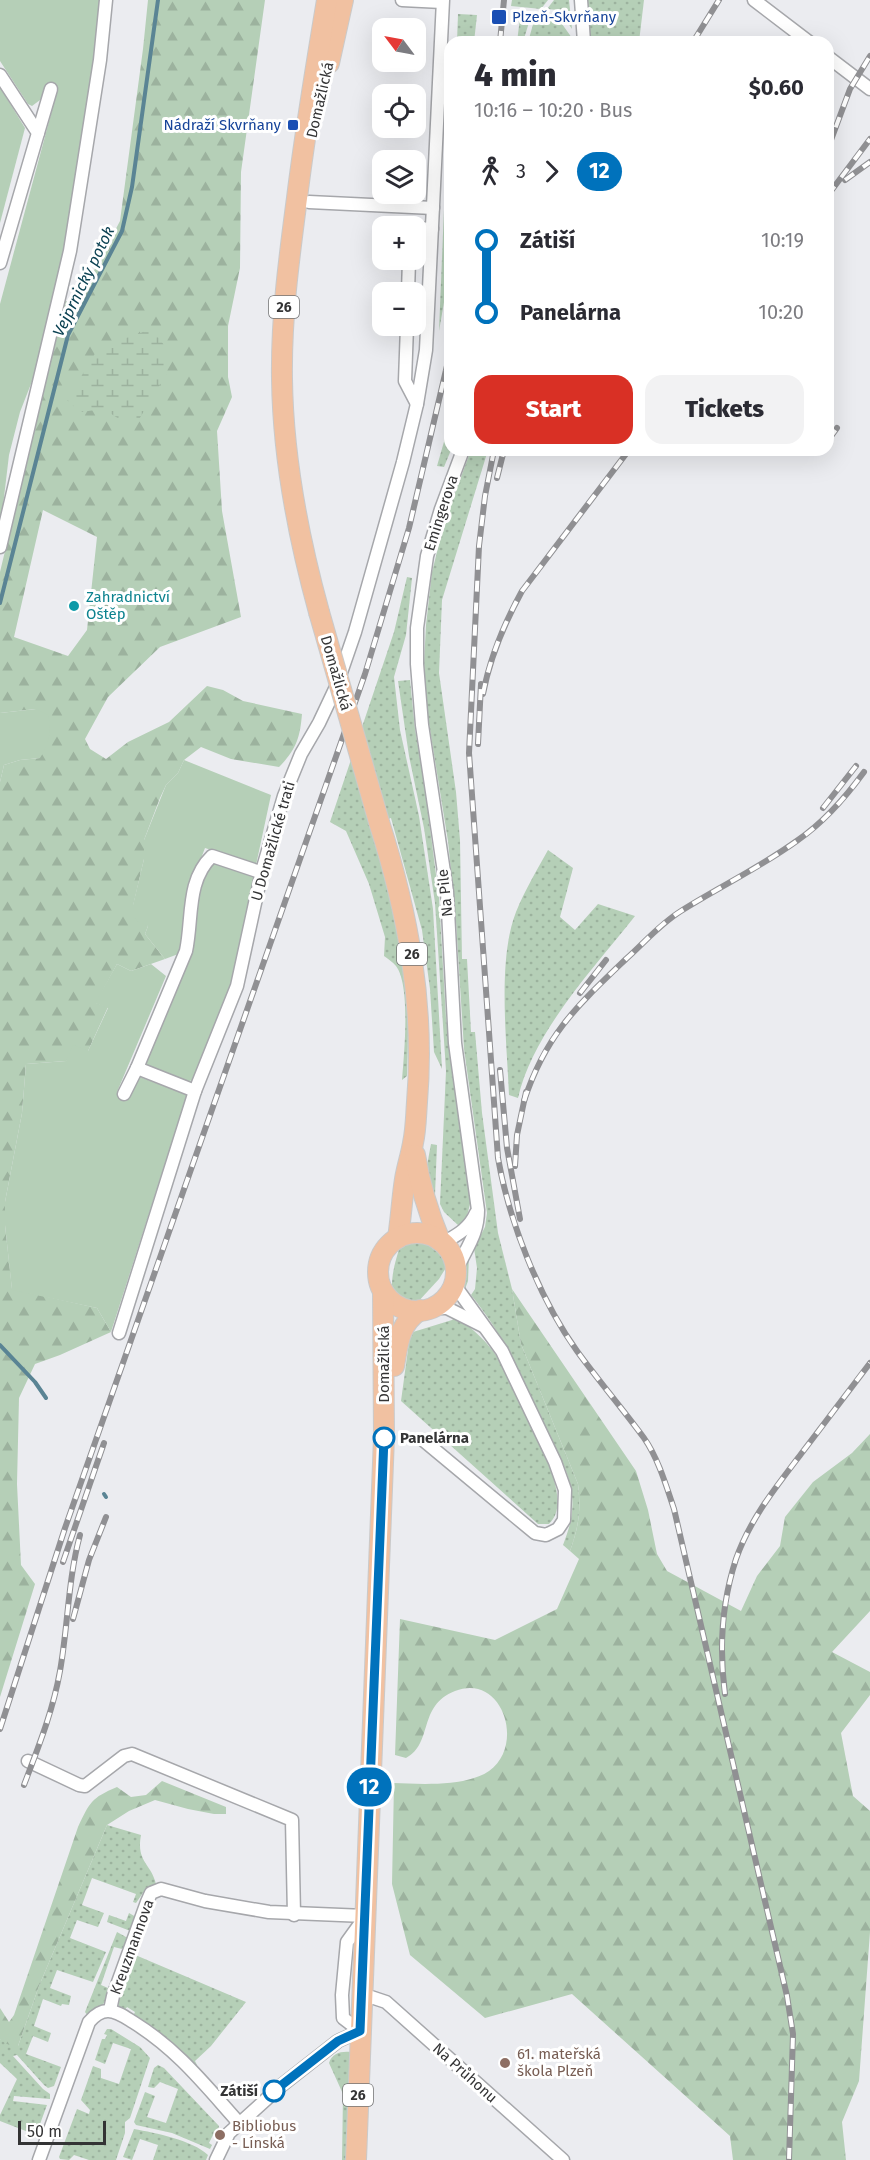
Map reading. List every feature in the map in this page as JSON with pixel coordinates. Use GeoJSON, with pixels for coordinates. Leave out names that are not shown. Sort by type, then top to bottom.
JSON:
{"type":"FeatureCollection","features":[{"type":"Feature","properties":{"kind":"main road","name":"Domažlická"},"geometry":{"type":"LineString","coordinates":[[303,201],[305,127],[327,0]]}},
{"type":"Feature","properties":{"kind":"main road","name":"Domažlická"},"geometry":{"type":"LineString","coordinates":[[343,0],[303,201],[288,254],[283,315],[283,414],[297,519],[319,612],[395,871],[407,925],[415,977],[419,1077],[414,1142],[405,1179],[398,1238],[386,1249],[379,1264],[379,1279],[383,1292],[384,1437],[356,2160]]}},
{"type":"Feature","properties":{"kind":"main road","name":"Domažlická"},"geometry":{"type":"LineString","coordinates":[[384,1437],[398,1338],[408,1320],[444,1299],[454,1279],[453,1257],[442,1242],[427,1211],[419,1180],[414,1142]]}},
{"type":"Feature","properties":{"kind":"main road"},"geometry":{"type":"LineString","coordinates":[[398,1238],[415,1233],[433,1236],[442,1242]]}},
{"type":"Feature","properties":{"kind":"main road","name":"Domažlická"},"geometry":{"type":"LineString","coordinates":[[383,1292],[403,1308],[425,1309]]}},
{"type":"Feature","properties":{"kind":"street"},"geometry":{"type":"LineString","coordinates":[[0,547],[70,251],[100,60],[106,0]]}},
{"type":"Feature","properties":{"kind":"street"},"geometry":{"type":"LineString","coordinates":[[402,0],[442,1],[432,229],[426,229]]}},
{"type":"Feature","properties":{"kind":"street"},"geometry":{"type":"LineString","coordinates":[[581,0],[584,36]]}},
{"type":"Feature","properties":{"kind":"street"},"geometry":{"type":"LineString","coordinates":[[754,0],[800,36]]}},
{"type":"Feature","properties":{"kind":"street"},"geometry":{"type":"LineString","coordinates":[[834,62],[870,89]]}},
{"type":"Feature","properties":{"kind":"street"},"geometry":{"type":"LineString","coordinates":[[0,75],[38,133]]}},
{"type":"Feature","properties":{"kind":"street"},"geometry":{"type":"LineString","coordinates":[[0,263],[51,89]]}},
{"type":"Feature","properties":{"kind":"street"},"geometry":{"type":"LineString","coordinates":[[303,201],[433,208]]}},
{"type":"Feature","properties":{"kind":"street","name":"U Domažlické trati"},"geometry":{"type":"LineString","coordinates":[[119,1333],[195,1091],[237,986],[262,871],[284,796],[301,754],[336,687],[356,632],[417,404],[426,350],[432,229]]}},
{"type":"Feature","properties":{"kind":"street"},"geometry":{"type":"LineString","coordinates":[[407,336],[405,381],[417,404]]}},
{"type":"Feature","properties":{"kind":"street","name":"Emingerova"},"geometry":{"type":"LineString","coordinates":[[423,577],[441,509],[461,456]]}},
{"type":"Feature","properties":{"kind":"street","name":"Na Pile"},"geometry":{"type":"LineString","coordinates":[[423,577],[417,628],[418,696],[447,892],[455,1043],[478,1210],[476,1233],[454,1279]]}},
{"type":"Feature","properties":{"kind":"street"},"geometry":{"type":"LineString","coordinates":[[124,1094],[186,951],[190,933],[191,894],[203,865],[212,856],[262,871]]}},
{"type":"Feature","properties":{"kind":"street"},"geometry":{"type":"LineString","coordinates":[[136,1068],[195,1091]]}},
{"type":"Feature","properties":{"kind":"street"},"geometry":{"type":"LineString","coordinates":[[442,1242],[465,1230],[478,1210]]}},
{"type":"Feature","properties":{"kind":"street"},"geometry":{"type":"LineString","coordinates":[[423,1440],[534,1533],[546,1535],[558,1529],[564,1520],[565,1490],[555,1462],[502,1352],[454,1279]]}},
{"type":"Feature","properties":{"kind":"street"},"geometry":{"type":"LineString","coordinates":[[425,1309],[447,1308],[484,1326]]}},
{"type":"Feature","properties":{"kind":"street"},"geometry":{"type":"LineString","coordinates":[[28,1761],[85,1786],[124,1756],[132,1754],[292,1820],[294,1915],[365,1916]]}},
{"type":"Feature","properties":{"kind":"street","name":"Kreuzmannova"},"geometry":{"type":"LineString","coordinates":[[110,2010],[151,1893],[161,1889],[205,1901],[294,1915]]}},
{"type":"Feature","properties":{"kind":"street"},"geometry":{"type":"LineString","coordinates":[[360,2031],[343,2019],[342,1995],[347,1942],[365,1916]]}},
{"type":"Feature","properties":{"kind":"street","name":"Na Průhonu"},"geometry":{"type":"LineString","coordinates":[[362,1997],[371,1997],[386,2002],[563,2160]]}},
{"type":"Feature","properties":{"kind":"street","name":"Kreuzmannova"},"geometry":{"type":"LineString","coordinates":[[39,2160],[89,2022],[102,2011],[110,2010],[121,2014],[168,2046],[239,2123]]}},
{"type":"Feature","properties":{"kind":"street"},"geometry":{"type":"LineString","coordinates":[[216,2160],[229,2133],[239,2123],[282,2085],[338,2041],[360,2031]]}},
{"type":"Feature","properties":{"kind":"green space"},"geometry":{"type":"Polygon","coordinates":[[[0,0],[101,0],[97,47],[72,208],[58,281],[36,371],[20,412],[9,455],[0,531],[0,304],[58,88],[48,85],[40,100],[32,106],[28,104],[0,61],[0,0]]]}},
{"type":"Feature","properties":{"kind":"green space"},"geometry":{"type":"Polygon","coordinates":[[[148,0],[265,0],[241,172],[240,268],[228,326],[228,377],[232,397],[217,431],[222,511],[241,617],[160,647],[108,697],[85,739],[90,749],[106,759],[128,742],[169,722],[207,686],[223,690],[243,701],[302,714],[296,743],[279,767],[231,759],[201,747],[184,760],[178,773],[166,785],[144,840],[144,859],[133,906],[148,926],[145,934],[165,959],[131,971],[117,964],[96,1003],[108,1007],[88,1051],[66,1061],[26,1064],[22,1113],[5,1202],[5,1225],[12,1289],[97,1308],[111,1332],[35,1364],[19,1398],[17,1484],[21,1565],[35,1584],[0,1697],[0,782],[4,765],[20,760],[40,758],[36,709],[0,713],[0,572],[65,301],[77,303],[120,221],[148,0]],[[43,510],[14,637],[68,656],[87,630],[97,537],[43,510]]]}},
{"type":"Feature","properties":{"kind":"green space"},"geometry":{"type":"Polygon","coordinates":[[[512,0],[548,0],[541,9],[511,6],[512,0]]]}},
{"type":"Feature","properties":{"kind":"green space"},"geometry":{"type":"Polygon","coordinates":[[[554,0],[569,0],[572,29],[559,10],[547,9],[554,0]]]}},
{"type":"Feature","properties":{"kind":"green space"},"geometry":{"type":"Polygon","coordinates":[[[587,0],[644,0],[640,36],[590,36],[587,0]]]}},
{"type":"Feature","properties":{"kind":"green space"},"geometry":{"type":"Polygon","coordinates":[[[458,14],[477,15],[475,36],[457,36],[458,14]]]}},
{"type":"Feature","properties":{"kind":"green space"},"geometry":{"type":"Polygon","coordinates":[[[540,15],[557,17],[571,36],[530,36],[534,21],[539,21],[540,15]]]}},
{"type":"Feature","properties":{"kind":"green space"},"geometry":{"type":"Polygon","coordinates":[[[520,18],[530,19],[525,36],[518,36],[520,18]]]}},
{"type":"Feature","properties":{"kind":"green space"},"geometry":{"type":"Polygon","coordinates":[[[0,87],[25,128],[0,223],[0,87]]]}},
{"type":"Feature","properties":{"kind":"green space"},"geometry":{"type":"Polygon","coordinates":[[[444,210],[444,302],[439,331],[444,210]]]}},
{"type":"Feature","properties":{"kind":"green space"},"geometry":{"type":"Polygon","coordinates":[[[152,329],[164,345],[167,373],[138,421],[119,419],[104,409],[80,412],[67,400],[99,347],[152,329]]]}},
{"type":"Feature","properties":{"kind":"green space"},"geometry":{"type":"Polygon","coordinates":[[[444,442],[444,456],[449,456],[444,467],[437,466],[444,442]]]}},
{"type":"Feature","properties":{"kind":"green space"},"geometry":{"type":"Polygon","coordinates":[[[469,456],[486,456],[442,600],[439,673],[456,792],[460,840],[462,959],[467,959],[471,1032],[475,1032],[482,1113],[498,1233],[512,1289],[521,1344],[578,1484],[578,1518],[570,1551],[563,1545],[572,1509],[571,1487],[565,1469],[512,1359],[494,1327],[471,1295],[475,1289],[477,1268],[474,1248],[485,1227],[487,1213],[464,1049],[456,921],[448,841],[426,705],[424,663],[432,572],[445,520],[469,456]]]}},
{"type":"Feature","properties":{"kind":"green space"},"geometry":{"type":"Polygon","coordinates":[[[407,577],[412,578],[406,635],[394,677],[400,730],[419,816],[433,909],[442,1069],[434,1052],[430,989],[422,930],[391,818],[370,825],[396,923],[406,983],[407,1076],[402,1080],[405,1004],[401,976],[395,965],[384,956],[385,937],[369,884],[346,831],[330,822],[394,632],[407,577]]]}},
{"type":"Feature","properties":{"kind":"green space"},"geometry":{"type":"Polygon","coordinates":[[[410,680],[439,898],[446,1018],[471,1200],[467,1216],[459,1226],[444,1212],[440,1204],[446,1071],[435,903],[398,681],[410,680]]]}},
{"type":"Feature","properties":{"kind":"green space"},"geometry":{"type":"Polygon","coordinates":[[[36,709],[48,715],[50,726],[48,743],[40,758],[20,760],[4,765],[0,782],[0,713],[36,709]]]}},
{"type":"Feature","properties":{"kind":"green space"},"geometry":{"type":"Polygon","coordinates":[[[184,760],[271,795],[256,865],[205,848],[195,874],[181,953],[165,959],[145,934],[148,926],[133,917],[133,905],[144,859],[144,840],[166,785],[178,773],[184,760]]]}},
{"type":"Feature","properties":{"kind":"green space"},"geometry":{"type":"Polygon","coordinates":[[[548,850],[573,868],[560,917],[575,930],[598,904],[635,916],[584,979],[551,1025],[526,1073],[518,1098],[509,1095],[505,1027],[507,954],[516,912],[548,850]]]}},
{"type":"Feature","properties":{"kind":"green space"},"geometry":{"type":"Polygon","coordinates":[[[215,862],[252,873],[256,879],[232,983],[193,1080],[186,1082],[145,1064],[193,945],[198,898],[205,868],[215,862]]]}},
{"type":"Feature","properties":{"kind":"green space"},"geometry":{"type":"Polygon","coordinates":[[[117,964],[131,971],[151,964],[166,976],[117,1092],[128,1097],[140,1077],[187,1095],[111,1332],[97,1308],[12,1290],[5,1225],[5,1202],[22,1113],[26,1064],[66,1061],[73,1045],[88,1051],[108,1008],[95,1003],[117,964]]]}},
{"type":"Feature","properties":{"kind":"green space"},"geometry":{"type":"Polygon","coordinates":[[[431,1144],[437,1145],[433,1200],[426,1171],[431,1144]]]}},
{"type":"Feature","properties":{"kind":"green space"},"geometry":{"type":"Polygon","coordinates":[[[415,1241],[435,1248],[442,1255],[447,1266],[439,1279],[416,1304],[404,1302],[392,1293],[394,1269],[400,1246],[415,1241]]]}},
{"type":"Feature","properties":{"kind":"green space"},"geometry":{"type":"Polygon","coordinates":[[[469,1255],[468,1281],[465,1289],[461,1277],[469,1255]]]}},
{"type":"Feature","properties":{"kind":"green space"},"geometry":{"type":"Polygon","coordinates":[[[512,1289],[636,1471],[648,1510],[657,1554],[667,1571],[741,1611],[757,1576],[780,1546],[785,1517],[813,1482],[852,1453],[870,1434],[870,1611],[832,1652],[870,1672],[870,1695],[841,1733],[853,1796],[870,1811],[870,1932],[859,2081],[842,2122],[846,2160],[733,2160],[730,2136],[572,1994],[485,2018],[410,1955],[392,1884],[394,1783],[456,1782],[479,1776],[489,1771],[500,1759],[506,1745],[507,1729],[504,1714],[496,1701],[485,1692],[471,1688],[455,1691],[435,1706],[415,1751],[406,1758],[395,1755],[400,1619],[495,1640],[557,1609],[579,1559],[570,1551],[578,1518],[578,1484],[521,1344],[512,1289]]]}},
{"type":"Feature","properties":{"kind":"green space"},"geometry":{"type":"Polygon","coordinates":[[[455,1317],[480,1337],[497,1357],[539,1442],[551,1470],[557,1497],[557,1509],[549,1524],[538,1524],[401,1401],[409,1342],[413,1332],[452,1320],[455,1317]]]}},
{"type":"Feature","properties":{"kind":"green space"},"geometry":{"type":"Polygon","coordinates":[[[162,1781],[226,1807],[226,1814],[188,1809],[155,1800],[129,1811],[107,1825],[39,1986],[18,2046],[4,2042],[0,2039],[0,2008],[9,2022],[14,2015],[78,1827],[89,1806],[96,1798],[117,1787],[131,1797],[146,1795],[162,1781]]]}},
{"type":"Feature","properties":{"kind":"green space"},"geometry":{"type":"Polygon","coordinates":[[[107,1825],[141,1835],[142,1857],[156,1884],[145,1890],[136,1903],[133,1902],[136,1894],[92,1878],[82,1905],[104,1913],[98,1927],[77,1920],[70,1938],[106,1952],[93,1982],[57,1970],[50,1988],[71,1996],[69,2005],[62,2004],[61,2006],[43,1999],[34,2026],[51,2033],[48,2042],[33,2036],[26,2054],[61,2067],[54,2086],[48,2088],[17,2055],[13,2056],[50,2094],[50,2099],[14,2096],[13,2101],[47,2105],[36,2135],[0,2121],[0,2115],[17,2079],[0,2063],[0,2039],[18,2046],[39,1986],[107,1825]]]}},
{"type":"Feature","properties":{"kind":"green space"},"geometry":{"type":"Polygon","coordinates":[[[129,1913],[136,1917],[133,1932],[107,1922],[109,1915],[126,1921],[129,1913]]]}},
{"type":"Feature","properties":{"kind":"green space"},"geometry":{"type":"Polygon","coordinates":[[[117,1932],[126,1937],[132,1937],[122,1949],[114,1947],[101,1985],[108,1988],[105,2002],[88,2016],[85,2012],[117,1932]]]}},
{"type":"Feature","properties":{"kind":"green space"},"geometry":{"type":"Polygon","coordinates":[[[133,1954],[246,2002],[211,2046],[195,2061],[197,2065],[194,2065],[180,2051],[133,2016],[135,2012],[127,2007],[125,2010],[119,2008],[118,2001],[133,1954]]]}},
{"type":"Feature","properties":{"kind":"green space"},"geometry":{"type":"Polygon","coordinates":[[[107,2029],[111,2029],[140,2047],[150,2058],[130,2118],[125,2122],[125,2133],[116,2160],[89,2160],[74,2155],[69,2160],[60,2159],[77,2109],[89,2114],[90,2110],[81,2100],[93,2066],[101,2069],[101,2078],[119,2084],[131,2049],[113,2043],[105,2064],[95,2060],[102,2039],[105,2039],[107,2035],[104,2034],[107,2029]]]}},
{"type":"Feature","properties":{"kind":"green space"},"geometry":{"type":"Polygon","coordinates":[[[351,2052],[349,2160],[342,2160],[343,2094],[329,2063],[337,2053],[351,2052]]]}},
{"type":"Feature","properties":{"kind":"green space"},"geometry":{"type":"Polygon","coordinates":[[[158,2065],[164,2068],[219,2126],[216,2136],[213,2135],[209,2143],[212,2145],[210,2149],[172,2133],[136,2125],[134,2122],[145,2092],[155,2096],[147,2117],[166,2123],[178,2089],[160,2082],[154,2088],[148,2087],[154,2068],[158,2065]]]}},
{"type":"Feature","properties":{"kind":"green space"},"geometry":{"type":"Polygon","coordinates":[[[134,2129],[183,2141],[208,2155],[206,2160],[153,2160],[158,2145],[140,2139],[132,2160],[123,2157],[134,2129]]]}},
{"type":"Feature","properties":{"kind":"waterway","name":"Vejprnický potok"},"geometry":{"type":"LineString","coordinates":[[0,603],[68,335],[122,231],[132,187],[158,0]]}},
{"type":"Feature","properties":{"kind":"waterway"},"geometry":{"type":"LineString","coordinates":[[0,1345],[35,1382],[46,1398]]}},
{"type":"Feature","properties":{"kind":"railway"},"geometry":{"type":"LineString","coordinates":[[501,36],[504,0]]}},
{"type":"Feature","properties":{"kind":"railway"},"geometry":{"type":"LineString","coordinates":[[697,36],[719,0]]}},
{"type":"Feature","properties":{"kind":"railway"},"geometry":{"type":"LineString","coordinates":[[834,132],[850,89],[870,56]]}},
{"type":"Feature","properties":{"kind":"railway"},"geometry":{"type":"LineString","coordinates":[[834,187],[870,139]]}},
{"type":"Feature","properties":{"kind":"railway"},"geometry":{"type":"LineString","coordinates":[[845,180],[870,162]]}},
{"type":"Feature","properties":{"kind":"railway"},"geometry":{"type":"LineString","coordinates":[[0,1729],[65,1528],[365,674],[409,528],[444,379]]}},
{"type":"Feature","properties":{"kind":"railway"},"geometry":{"type":"LineString","coordinates":[[834,432],[837,428]]}},
{"type":"Feature","properties":{"kind":"railway"},"geometry":{"type":"LineString","coordinates":[[493,456],[479,546],[469,753],[498,1158],[518,1233],[550,1307],[577,1351],[649,1446],[674,1509],[787,1996],[793,2034],[789,2160]]}},
{"type":"Feature","properties":{"kind":"railway"},"geometry":{"type":"LineString","coordinates":[[497,478],[502,456]]}},
{"type":"Feature","properties":{"kind":"railway"},"geometry":{"type":"LineString","coordinates":[[483,694],[498,641],[522,591],[624,456]]}},
{"type":"Feature","properties":{"kind":"railway"},"geometry":{"type":"LineString","coordinates":[[478,744],[481,684]]}},
{"type":"Feature","properties":{"kind":"railway"},"geometry":{"type":"LineString","coordinates":[[823,808],[856,766]]}},
{"type":"Feature","properties":{"kind":"railway"},"geometry":{"type":"LineString","coordinates":[[524,1101],[542,1057],[553,1039],[578,1007],[608,976],[673,916],[784,850],[808,833],[834,809],[864,772]]}},
{"type":"Feature","properties":{"kind":"railway"},"geometry":{"type":"LineString","coordinates":[[580,993],[606,960]]}},
{"type":"Feature","properties":{"kind":"railway"},"geometry":{"type":"LineString","coordinates":[[500,1070],[507,1148],[520,1219]]}},
{"type":"Feature","properties":{"kind":"railway"},"geometry":{"type":"LineString","coordinates":[[515,1166],[517,1135],[526,1092]]}},
{"type":"Feature","properties":{"kind":"railway"},"geometry":{"type":"LineString","coordinates":[[725,1694],[722,1660],[723,1626],[731,1575],[742,1544],[773,1491],[870,1363]]}},
{"type":"Feature","properties":{"kind":"railway"},"geometry":{"type":"LineString","coordinates":[[63,1562],[104,1443]]}},
{"type":"Feature","properties":{"kind":"railway"},"geometry":{"type":"LineString","coordinates":[[73,1619],[89,1560],[106,1517]]}},
{"type":"Feature","properties":{"kind":"railway"},"geometry":{"type":"LineString","coordinates":[[24,1785],[45,1729],[57,1686],[73,1568],[80,1535]]}},
{"type":"Feature","properties":{"kind":"bus line","name":"12"},"geometry":{"type":"LineString","coordinates":[[274,2091],[338,2041],[360,2031],[384,1438]]}},
{"type":"Feature","properties":{"kind":"place","name":"Plzeň-Skvrňany"},"geometry":{"type":"Point","coordinates":[499,17]}},
{"type":"Feature","properties":{"kind":"place","name":"Nádraží Skvrňany"},"geometry":{"type":"Point","coordinates":[293,125]}},
{"type":"Feature","properties":{"kind":"place","name":"Zahradnictví Oštěp"},"geometry":{"type":"Point","coordinates":[74,606]}},
{"type":"Feature","properties":{"kind":"place","name":"Panelárna"},"geometry":{"type":"Point","coordinates":[384,1438]}},
{"type":"Feature","properties":{"kind":"place","name":"61. mateřská škola Plzeň"},"geometry":{"type":"Point","coordinates":[505,2063]}},
{"type":"Feature","properties":{"kind":"place","name":"Zátiší"},"geometry":{"type":"Point","coordinates":[274,2091]}},
{"type":"Feature","properties":{"kind":"place","name":"Bibliobus - Línská"},"geometry":{"type":"Point","coordinates":[220,2135]}}]}
